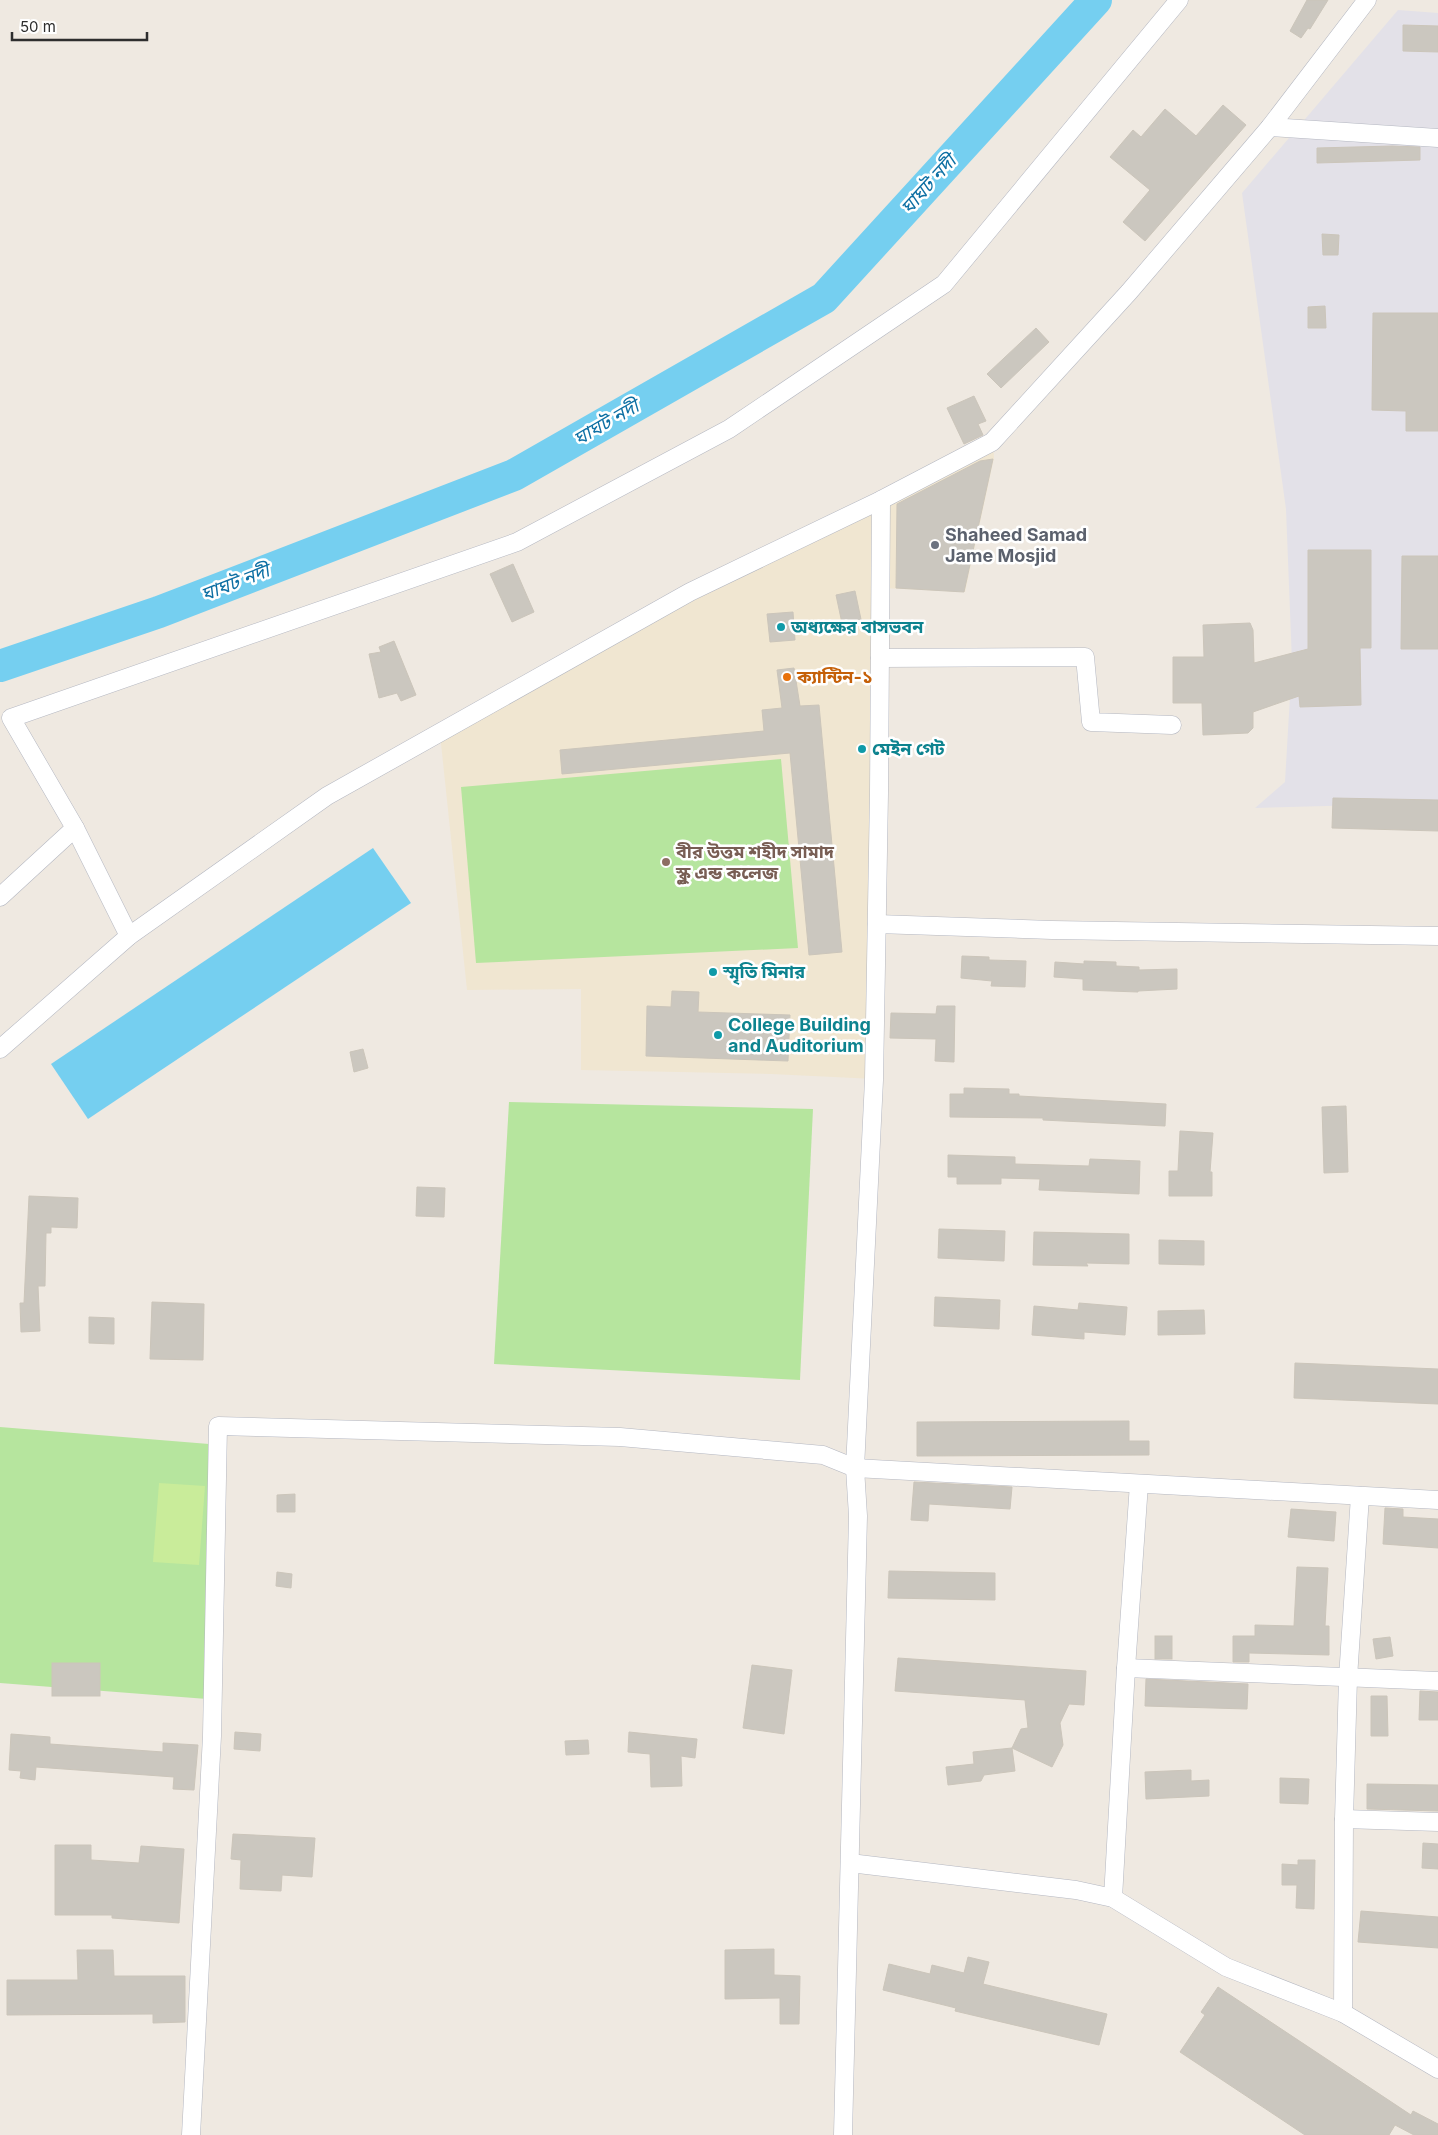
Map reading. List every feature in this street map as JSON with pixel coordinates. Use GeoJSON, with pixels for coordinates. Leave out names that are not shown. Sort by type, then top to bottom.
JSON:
{"type":"FeatureCollection","features":[{"type":"Feature","properties":{"kind":"street"},"geometry":{"type":"LineString","coordinates":[[129,936],[75,828],[11,718],[517,542],[729,429],[944,284],[1180,0]]}},
{"type":"Feature","properties":{"kind":"street"},"geometry":{"type":"LineString","coordinates":[[0,1049],[129,936],[326,796],[690,592],[881,500],[992,442],[1129,292],[1270,127],[1367,0]]}},
{"type":"Feature","properties":{"kind":"street"},"geometry":{"type":"LineString","coordinates":[[1270,127],[1438,138]]}},
{"type":"Feature","properties":{"kind":"street"},"geometry":{"type":"LineString","coordinates":[[843,2135],[858,1516],[856,1468],[874,1080],[881,500]]}},
{"type":"Feature","properties":{"kind":"street"},"geometry":{"type":"LineString","coordinates":[[880,658],[1085,657],[1091,722],[1172,725]]}},
{"type":"Feature","properties":{"kind":"street"},"geometry":{"type":"LineString","coordinates":[[0,897],[75,828]]}},
{"type":"Feature","properties":{"kind":"street"},"geometry":{"type":"LineString","coordinates":[[877,924],[1052,930],[1438,936]]}},
{"type":"Feature","properties":{"kind":"street"},"geometry":{"type":"LineString","coordinates":[[191,2135],[212,1736],[218,1426],[620,1437],[824,1455],[856,1468],[1438,1500]]}},
{"type":"Feature","properties":{"kind":"street"},"geometry":{"type":"LineString","coordinates":[[1113,1898],[1139,1484]]}},
{"type":"Feature","properties":{"kind":"street"},"geometry":{"type":"LineString","coordinates":[[1343,2013],[1344,1820],[1348,1678],[1360,1496]]}},
{"type":"Feature","properties":{"kind":"street"},"geometry":{"type":"LineString","coordinates":[[1126,1668],[1438,1681]]}},
{"type":"Feature","properties":{"kind":"street"},"geometry":{"type":"LineString","coordinates":[[1344,1820],[1438,1822]]}},
{"type":"Feature","properties":{"kind":"street"},"geometry":{"type":"LineString","coordinates":[[850,1863],[1076,1890],[1113,1898],[1226,1967],[1343,2013],[1438,2069]]}},
{"type":"Feature","properties":{"kind":"shaded area"},"geometry":{"type":"Polygon","coordinates":[[[1398,10],[1438,13],[1438,803],[1255,808],[1285,782],[1292,662],[1286,509],[1242,193],[1398,10]]]}},
{"type":"Feature","properties":{"kind":"shaded area","name":"বীর উত্তম শহীদ সামাদ স্কুল এন্ড কলেজ"},"geometry":{"type":"Polygon","coordinates":[[[993,443],[994,458],[965,592],[882,588],[875,1079],[771,1074],[581,1070],[581,989],[467,990],[440,734],[691,593],[993,443]]]}},
{"type":"Feature","properties":{"kind":"green space"},"geometry":{"type":"Polygon","coordinates":[[[781,759],[798,948],[476,963],[461,787],[781,759]]]}},
{"type":"Feature","properties":{"kind":"green space"},"geometry":{"type":"Polygon","coordinates":[[[509,1102],[813,1109],[800,1380],[494,1364],[509,1102]]]}},
{"type":"Feature","properties":{"kind":"green space"},"geometry":{"type":"Polygon","coordinates":[[[0,1427],[209,1444],[207,1699],[0,1683],[0,1427]]]}},
{"type":"Feature","properties":{"kind":"green space"},"geometry":{"type":"Polygon","coordinates":[[[159,1483],[205,1486],[199,1565],[153,1562],[159,1483]]]}},
{"type":"Feature","properties":{"kind":"water"},"geometry":{"type":"Polygon","coordinates":[[[373,848],[411,903],[88,1119],[51,1064],[373,848]]]}},
{"type":"Feature","properties":{"kind":"building"},"geometry":{"type":"Polygon","coordinates":[[[1307,0],[1328,0],[1310,29],[1308,28],[1301,38],[1290,31],[1307,0]]]}},
{"type":"Feature","properties":{"kind":"building"},"geometry":{"type":"Polygon","coordinates":[[[1403,25],[1438,26],[1438,52],[1403,51],[1403,25]]]}},
{"type":"Feature","properties":{"kind":"building"},"geometry":{"type":"Polygon","coordinates":[[[1223,105],[1246,125],[1145,241],[1123,222],[1150,190],[1110,157],[1133,130],[1141,137],[1165,109],[1196,136],[1223,105]]]}},
{"type":"Feature","properties":{"kind":"building"},"geometry":{"type":"Polygon","coordinates":[[[1420,147],[1420,160],[1317,163],[1317,148],[1420,147]]]}},
{"type":"Feature","properties":{"kind":"building"},"geometry":{"type":"Polygon","coordinates":[[[1322,234],[1339,235],[1338,255],[1323,255],[1322,234]]]}},
{"type":"Feature","properties":{"kind":"building"},"geometry":{"type":"Polygon","coordinates":[[[1325,306],[1326,328],[1308,328],[1308,307],[1325,306]]]}},
{"type":"Feature","properties":{"kind":"building"},"geometry":{"type":"Polygon","coordinates":[[[1373,313],[1438,313],[1438,431],[1406,431],[1406,411],[1372,410],[1373,313]]]}},
{"type":"Feature","properties":{"kind":"building"},"geometry":{"type":"Polygon","coordinates":[[[1036,328],[1049,342],[1001,388],[987,374],[1036,328]]]}},
{"type":"Feature","properties":{"kind":"building"},"geometry":{"type":"Polygon","coordinates":[[[974,396],[986,421],[978,424],[983,435],[964,444],[947,408],[974,396]]]}},
{"type":"Feature","properties":{"kind":"building","name":"Shaheed Samad Jame Mosjid"},"geometry":{"type":"Polygon","coordinates":[[[993,459],[964,592],[896,588],[897,504],[980,461],[993,459]]]}},
{"type":"Feature","properties":{"kind":"building"},"geometry":{"type":"Polygon","coordinates":[[[1308,550],[1371,550],[1371,648],[1360,648],[1361,705],[1300,707],[1299,696],[1253,712],[1253,728],[1248,733],[1203,735],[1202,703],[1173,703],[1173,657],[1204,657],[1203,625],[1250,623],[1253,630],[1254,663],[1308,649],[1308,550]]]}},
{"type":"Feature","properties":{"kind":"building"},"geometry":{"type":"Polygon","coordinates":[[[1402,556],[1438,556],[1438,649],[1401,649],[1402,556]]]}},
{"type":"Feature","properties":{"kind":"building"},"geometry":{"type":"Polygon","coordinates":[[[513,564],[534,612],[512,622],[490,574],[513,564]]]}},
{"type":"Feature","properties":{"kind":"building"},"geometry":{"type":"Polygon","coordinates":[[[855,591],[862,624],[843,628],[836,595],[855,591]]]}},
{"type":"Feature","properties":{"kind":"building","name":"অধ্যক্ষের বাসভবন"},"geometry":{"type":"Polygon","coordinates":[[[793,612],[795,640],[770,642],[767,614],[793,612]]]}},
{"type":"Feature","properties":{"kind":"building"},"geometry":{"type":"Polygon","coordinates":[[[394,641],[416,695],[401,701],[397,693],[379,698],[369,654],[381,652],[379,647],[394,641]]]}},
{"type":"Feature","properties":{"kind":"building"},"geometry":{"type":"Polygon","coordinates":[[[794,668],[800,706],[819,705],[842,952],[809,955],[790,753],[562,774],[560,750],[764,731],[762,710],[782,708],[777,670],[794,668]]]}},
{"type":"Feature","properties":{"kind":"building"},"geometry":{"type":"Polygon","coordinates":[[[1333,798],[1438,800],[1438,831],[1332,828],[1333,798]]]}},
{"type":"Feature","properties":{"kind":"building"},"geometry":{"type":"Polygon","coordinates":[[[962,956],[989,957],[989,960],[1026,961],[1025,987],[991,986],[992,981],[961,978],[962,956]]]}},
{"type":"Feature","properties":{"kind":"building"},"geometry":{"type":"Polygon","coordinates":[[[1084,961],[1116,962],[1116,966],[1139,967],[1139,970],[1177,969],[1177,989],[1138,992],[1083,990],[1083,979],[1054,977],[1055,962],[1084,964],[1084,961]]]}},
{"type":"Feature","properties":{"kind":"building","name":"College Building and Auditorium"},"geometry":{"type":"Polygon","coordinates":[[[672,991],[699,992],[698,1012],[790,1015],[788,1061],[646,1056],[647,1006],[671,1007],[672,991]]]}},
{"type":"Feature","properties":{"kind":"building"},"geometry":{"type":"Polygon","coordinates":[[[937,1006],[955,1006],[954,1062],[935,1061],[936,1039],[890,1038],[891,1013],[936,1014],[937,1006]]]}},
{"type":"Feature","properties":{"kind":"building"},"geometry":{"type":"Polygon","coordinates":[[[363,1049],[368,1068],[354,1072],[350,1052],[363,1049]]]}},
{"type":"Feature","properties":{"kind":"building"},"geometry":{"type":"Polygon","coordinates":[[[964,1088],[1009,1089],[1009,1094],[1019,1094],[1019,1096],[1166,1104],[1165,1126],[1043,1120],[1043,1118],[950,1117],[950,1094],[964,1094],[964,1088]]]}},
{"type":"Feature","properties":{"kind":"building"},"geometry":{"type":"Polygon","coordinates":[[[1346,1106],[1348,1172],[1324,1173],[1322,1107],[1346,1106]]]}},
{"type":"Feature","properties":{"kind":"building"},"geometry":{"type":"Polygon","coordinates":[[[1180,1131],[1213,1133],[1210,1172],[1212,1172],[1212,1196],[1169,1196],[1169,1171],[1178,1171],[1180,1131]]]}},
{"type":"Feature","properties":{"kind":"building"},"geometry":{"type":"Polygon","coordinates":[[[948,1155],[1015,1157],[1015,1164],[1089,1166],[1090,1159],[1140,1161],[1139,1194],[1039,1190],[1040,1179],[1001,1178],[1001,1184],[957,1184],[957,1177],[948,1177],[948,1155]]]}},
{"type":"Feature","properties":{"kind":"building"},"geometry":{"type":"Polygon","coordinates":[[[417,1187],[445,1188],[444,1217],[416,1216],[417,1187]]]}},
{"type":"Feature","properties":{"kind":"building"},"geometry":{"type":"Polygon","coordinates":[[[29,1196],[78,1198],[77,1228],[51,1227],[51,1233],[46,1233],[45,1286],[38,1286],[40,1331],[21,1332],[20,1303],[24,1303],[29,1196]]]}},
{"type":"Feature","properties":{"kind":"building"},"geometry":{"type":"Polygon","coordinates":[[[939,1229],[1005,1231],[1004,1261],[938,1258],[939,1229]]]}},
{"type":"Feature","properties":{"kind":"building"},"geometry":{"type":"Polygon","coordinates":[[[1034,1232],[1129,1234],[1129,1264],[1086,1263],[1088,1266],[1033,1265],[1034,1232]]]}},
{"type":"Feature","properties":{"kind":"building"},"geometry":{"type":"Polygon","coordinates":[[[1159,1240],[1204,1241],[1204,1265],[1159,1264],[1159,1240]]]}},
{"type":"Feature","properties":{"kind":"building"},"geometry":{"type":"Polygon","coordinates":[[[935,1297],[1000,1300],[999,1329],[934,1326],[935,1297]]]}},
{"type":"Feature","properties":{"kind":"building"},"geometry":{"type":"Polygon","coordinates":[[[152,1302],[204,1304],[203,1360],[150,1359],[152,1302]]]}},
{"type":"Feature","properties":{"kind":"building"},"geometry":{"type":"Polygon","coordinates":[[[1079,1303],[1127,1307],[1125,1335],[1084,1332],[1084,1339],[1032,1335],[1034,1306],[1078,1310],[1079,1303]]]}},
{"type":"Feature","properties":{"kind":"building"},"geometry":{"type":"Polygon","coordinates":[[[1204,1310],[1205,1334],[1158,1335],[1158,1311],[1204,1310]]]}},
{"type":"Feature","properties":{"kind":"building"},"geometry":{"type":"Polygon","coordinates":[[[89,1317],[114,1318],[114,1344],[89,1343],[89,1317]]]}},
{"type":"Feature","properties":{"kind":"building"},"geometry":{"type":"Polygon","coordinates":[[[1295,1363],[1438,1369],[1438,1404],[1294,1398],[1295,1363]]]}},
{"type":"Feature","properties":{"kind":"building"},"geometry":{"type":"Polygon","coordinates":[[[1129,1421],[1129,1441],[1149,1441],[1149,1455],[917,1456],[917,1422],[1129,1421]]]}},
{"type":"Feature","properties":{"kind":"building"},"geometry":{"type":"Polygon","coordinates":[[[914,1482],[1012,1487],[1010,1509],[929,1504],[928,1521],[911,1520],[914,1482]]]}},
{"type":"Feature","properties":{"kind":"building"},"geometry":{"type":"Polygon","coordinates":[[[295,1494],[295,1512],[277,1512],[277,1495],[295,1494]]]}},
{"type":"Feature","properties":{"kind":"building"},"geometry":{"type":"Polygon","coordinates":[[[1385,1508],[1403,1509],[1403,1517],[1438,1519],[1438,1548],[1383,1544],[1385,1508]]]}},
{"type":"Feature","properties":{"kind":"building"},"geometry":{"type":"Polygon","coordinates":[[[1291,1509],[1336,1512],[1334,1541],[1288,1537],[1291,1509]]]}},
{"type":"Feature","properties":{"kind":"building"},"geometry":{"type":"Polygon","coordinates":[[[1297,1567],[1328,1568],[1325,1626],[1329,1626],[1329,1655],[1249,1653],[1249,1662],[1233,1662],[1233,1636],[1255,1636],[1255,1625],[1294,1626],[1297,1567]]]}},
{"type":"Feature","properties":{"kind":"building"},"geometry":{"type":"Polygon","coordinates":[[[889,1571],[995,1573],[995,1600],[888,1598],[889,1571]]]}},
{"type":"Feature","properties":{"kind":"building"},"geometry":{"type":"Polygon","coordinates":[[[277,1572],[292,1574],[291,1588],[276,1586],[277,1572]]]}},
{"type":"Feature","properties":{"kind":"building"},"geometry":{"type":"Polygon","coordinates":[[[1155,1636],[1172,1636],[1172,1659],[1155,1659],[1155,1636]]]}},
{"type":"Feature","properties":{"kind":"building"},"geometry":{"type":"Polygon","coordinates":[[[1390,1637],[1393,1656],[1376,1659],[1373,1639],[1390,1637]]]}},
{"type":"Feature","properties":{"kind":"building"},"geometry":{"type":"Polygon","coordinates":[[[898,1658],[1086,1671],[1084,1705],[1069,1704],[1060,1723],[1063,1745],[1052,1767],[1012,1748],[1021,1729],[1028,1728],[1025,1700],[895,1691],[898,1658]]]}},
{"type":"Feature","properties":{"kind":"building"},"geometry":{"type":"Polygon","coordinates":[[[52,1663],[100,1663],[100,1696],[52,1696],[52,1663]]]}},
{"type":"Feature","properties":{"kind":"building"},"geometry":{"type":"Polygon","coordinates":[[[752,1665],[792,1670],[784,1734],[743,1728],[752,1665]]]}},
{"type":"Feature","properties":{"kind":"building"},"geometry":{"type":"Polygon","coordinates":[[[1146,1679],[1248,1684],[1247,1709],[1145,1706],[1146,1679]]]}},
{"type":"Feature","properties":{"kind":"building"},"geometry":{"type":"Polygon","coordinates":[[[1420,1691],[1438,1692],[1438,1720],[1419,1720],[1420,1691]]]}},
{"type":"Feature","properties":{"kind":"building"},"geometry":{"type":"Polygon","coordinates":[[[1371,1696],[1387,1696],[1388,1736],[1371,1736],[1371,1696]]]}},
{"type":"Feature","properties":{"kind":"building"},"geometry":{"type":"Polygon","coordinates":[[[235,1732],[261,1734],[260,1751],[234,1749],[235,1732]]]}},
{"type":"Feature","properties":{"kind":"building"},"geometry":{"type":"Polygon","coordinates":[[[629,1732],[697,1739],[695,1758],[681,1756],[682,1786],[651,1787],[650,1754],[628,1752],[629,1732]]]}},
{"type":"Feature","properties":{"kind":"building"},"geometry":{"type":"Polygon","coordinates":[[[11,1734],[50,1737],[50,1744],[163,1752],[163,1743],[198,1745],[194,1790],[173,1789],[174,1777],[36,1767],[35,1780],[20,1778],[21,1771],[9,1770],[11,1734]]]}},
{"type":"Feature","properties":{"kind":"building"},"geometry":{"type":"Polygon","coordinates":[[[588,1740],[589,1754],[566,1755],[565,1741],[588,1740]]]}},
{"type":"Feature","properties":{"kind":"building"},"geometry":{"type":"Polygon","coordinates":[[[1012,1748],[1015,1771],[984,1775],[981,1781],[948,1785],[946,1767],[974,1764],[973,1752],[1012,1748]]]}},
{"type":"Feature","properties":{"kind":"building"},"geometry":{"type":"Polygon","coordinates":[[[1191,1770],[1191,1781],[1209,1780],[1209,1796],[1146,1799],[1145,1772],[1191,1770]]]}},
{"type":"Feature","properties":{"kind":"building"},"geometry":{"type":"Polygon","coordinates":[[[1280,1778],[1309,1779],[1308,1804],[1280,1803],[1280,1778]]]}},
{"type":"Feature","properties":{"kind":"building"},"geometry":{"type":"Polygon","coordinates":[[[1367,1784],[1438,1785],[1438,1811],[1367,1809],[1367,1784]]]}},
{"type":"Feature","properties":{"kind":"building"},"geometry":{"type":"Polygon","coordinates":[[[233,1834],[315,1838],[312,1877],[282,1875],[281,1891],[240,1889],[241,1860],[231,1859],[233,1834]]]}},
{"type":"Feature","properties":{"kind":"building"},"geometry":{"type":"Polygon","coordinates":[[[1423,1843],[1438,1844],[1438,1869],[1422,1868],[1423,1843]]]}},
{"type":"Feature","properties":{"kind":"building"},"geometry":{"type":"Polygon","coordinates":[[[55,1845],[91,1845],[91,1860],[139,1863],[141,1846],[184,1849],[179,1923],[112,1918],[112,1915],[55,1915],[55,1845]]]}},
{"type":"Feature","properties":{"kind":"building"},"geometry":{"type":"Polygon","coordinates":[[[1298,1860],[1315,1860],[1314,1909],[1296,1908],[1297,1885],[1282,1885],[1282,1864],[1298,1865],[1298,1860]]]}},
{"type":"Feature","properties":{"kind":"building"},"geometry":{"type":"Polygon","coordinates":[[[1361,1911],[1438,1917],[1438,1948],[1358,1942],[1361,1911]]]}},
{"type":"Feature","properties":{"kind":"building"},"geometry":{"type":"Polygon","coordinates":[[[774,1949],[774,1975],[800,1976],[799,2024],[780,2024],[780,1998],[725,1999],[725,1950],[774,1949]]]}},
{"type":"Feature","properties":{"kind":"building"},"geometry":{"type":"Polygon","coordinates":[[[77,1950],[113,1950],[114,1976],[185,1976],[185,2022],[153,2023],[153,2014],[7,2015],[7,1980],[78,1980],[77,1950]]]}},
{"type":"Feature","properties":{"kind":"building"},"geometry":{"type":"Polygon","coordinates":[[[968,1957],[989,1962],[983,1984],[1107,2014],[1099,2045],[955,2011],[956,2008],[883,1990],[889,1964],[930,1974],[932,1965],[964,1973],[968,1957]]]}},
{"type":"Feature","properties":{"kind":"building"},"geometry":{"type":"Polygon","coordinates":[[[1218,1987],[1411,2115],[1413,2111],[1438,2124],[1438,2135],[1414,2135],[1395,2125],[1389,2135],[1305,2135],[1180,2052],[1205,2015],[1201,2012],[1218,1987]]]}},
{"type":"Feature","properties":{"kind":"waterway","name":"ঘাঘট নদী"},"geometry":{"type":"LineString","coordinates":[[0,666],[159,612],[514,475],[824,298],[1096,0]]}},
{"type":"Feature","properties":{"kind":"place","name":"Shaheed Samad Jame Mosjid"},"geometry":{"type":"Point","coordinates":[935,545]}},
{"type":"Feature","properties":{"kind":"place","name":"অধ্যক্ষের বাসভবন"},"geometry":{"type":"Point","coordinates":[781,627]}},
{"type":"Feature","properties":{"kind":"place","name":"ক্যান্টিন-১"},"geometry":{"type":"Point","coordinates":[787,677]}},
{"type":"Feature","properties":{"kind":"place","name":"মেইন গেট"},"geometry":{"type":"Point","coordinates":[862,749]}},
{"type":"Feature","properties":{"kind":"place","name":"বীর উত্তম শহীদ সামাদ স্কুল এন্ড কলেজ"},"geometry":{"type":"Point","coordinates":[666,862]}},
{"type":"Feature","properties":{"kind":"place","name":"স্মৃতি মিনার"},"geometry":{"type":"Point","coordinates":[713,972]}},
{"type":"Feature","properties":{"kind":"place","name":"College Building and Auditorium"},"geometry":{"type":"Point","coordinates":[718,1035]}}]}
